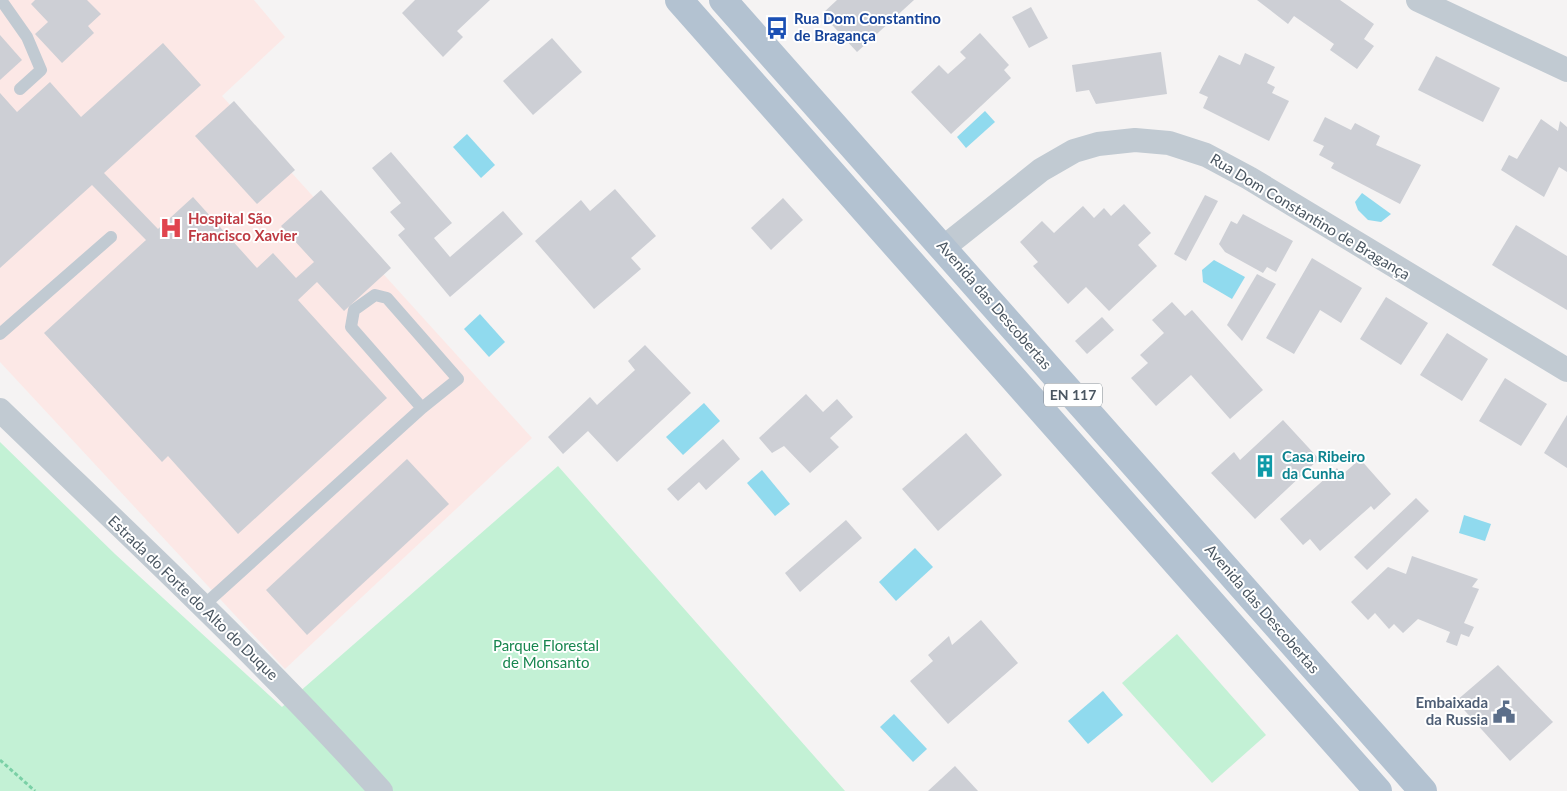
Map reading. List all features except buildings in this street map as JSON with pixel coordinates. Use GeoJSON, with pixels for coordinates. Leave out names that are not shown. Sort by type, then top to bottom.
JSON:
{"type":"FeatureCollection","features":[{"type":"Feature","properties":{"kind":"main road"},"geometry":{"type":"LineString","coordinates":[[679,0],[1378,791]]}},
{"type":"Feature","properties":{"kind":"main road","name":"Avenida das Descobertas"},"geometry":{"type":"LineString","coordinates":[[723,0],[1423,791]]}},
{"type":"Feature","properties":{"kind":"street"},"geometry":{"type":"LineString","coordinates":[[1418,0],[1567,70]]}},
{"type":"Feature","properties":{"kind":"street","name":"Rua Dom Constantino de Bragança"},"geometry":{"type":"LineString","coordinates":[[943,248],[1041,170],[1074,151],[1107,143],[1135,140],[1169,143],[1206,155],[1249,178],[1567,370]]}},
{"type":"Feature","properties":{"kind":"street","name":"Estrada do Forte do Alto do Duque"},"geometry":{"type":"LineString","coordinates":[[0,410],[203,606],[325,728],[381,791]]}},
{"type":"Feature","properties":{"kind":"lane"},"geometry":{"type":"LineString","coordinates":[[1,0],[27,37],[41,70],[20,90]]}},
{"type":"Feature","properties":{"kind":"lane"},"geometry":{"type":"LineString","coordinates":[[0,334],[111,236]]}},
{"type":"Feature","properties":{"kind":"lane"},"geometry":{"type":"LineString","coordinates":[[203,606],[422,408],[458,379],[387,298],[375,295],[354,310],[352,327],[422,408]]}},
{"type":"Feature","properties":{"kind":"path"},"geometry":{"type":"LineString","coordinates":[[0,760],[35,791]]}},
{"type":"Feature","properties":{"kind":"shaded area","name":"Hospital São Francisco Xavier"},"geometry":{"type":"Polygon","coordinates":[[[0,0],[254,0],[285,37],[222,96],[532,438],[285,669],[0,362],[0,0]]]}},
{"type":"Feature","properties":{"kind":"green space","name":"Parque Florestal de Monsanto"},"geometry":{"type":"Polygon","coordinates":[[[0,442],[115,554],[282,707],[558,466],[845,791],[0,791],[0,442]]]}},
{"type":"Feature","properties":{"kind":"green space"},"geometry":{"type":"Polygon","coordinates":[[[1177,634],[1266,735],[1212,783],[1122,683],[1177,634]]]}},
{"type":"Feature","properties":{"kind":"water"},"geometry":{"type":"Polygon","coordinates":[[[985,111],[995,122],[966,148],[957,137],[985,111]]]}},
{"type":"Feature","properties":{"kind":"water"},"geometry":{"type":"Polygon","coordinates":[[[467,134],[495,165],[481,178],[453,147],[467,134]]]}},
{"type":"Feature","properties":{"kind":"water"},"geometry":{"type":"Polygon","coordinates":[[[1362,193],[1391,214],[1381,222],[1368,220],[1358,210],[1355,202],[1362,193]]]}},
{"type":"Feature","properties":{"kind":"water"},"geometry":{"type":"Polygon","coordinates":[[[1214,260],[1245,277],[1232,299],[1203,282],[1202,270],[1214,260]]]}},
{"type":"Feature","properties":{"kind":"water"},"geometry":{"type":"Polygon","coordinates":[[[480,314],[505,342],[489,357],[464,329],[480,314]]]}},
{"type":"Feature","properties":{"kind":"water"},"geometry":{"type":"Polygon","coordinates":[[[704,403],[720,421],[683,455],[666,437],[704,403]]]}},
{"type":"Feature","properties":{"kind":"water"},"geometry":{"type":"Polygon","coordinates":[[[762,470],[790,504],[775,516],[747,483],[762,470]]]}},
{"type":"Feature","properties":{"kind":"water"},"geometry":{"type":"Polygon","coordinates":[[[1464,515],[1491,524],[1485,541],[1459,533],[1464,515]]]}},
{"type":"Feature","properties":{"kind":"water"},"geometry":{"type":"Polygon","coordinates":[[[915,548],[933,567],[896,601],[879,582],[915,548]]]}},
{"type":"Feature","properties":{"kind":"water"},"geometry":{"type":"Polygon","coordinates":[[[1103,691],[1123,715],[1088,744],[1068,721],[1103,691]]]}},
{"type":"Feature","properties":{"kind":"water"},"geometry":{"type":"Polygon","coordinates":[[[894,714],[927,749],[913,762],[880,727],[894,714]]]}},
{"type":"Feature","properties":{"kind":"place","name":"Rua Dom Constantino de Bragança"},"geometry":{"type":"Point","coordinates":[777,28]}},
{"type":"Feature","properties":{"kind":"place","name":"Hospital São Francisco Xavier"},"geometry":{"type":"Point","coordinates":[171,228]}},
{"type":"Feature","properties":{"kind":"place","name":"Casa Ribeiro da Cunha"},"geometry":{"type":"Point","coordinates":[1265,466]}},
{"type":"Feature","properties":{"kind":"place","name":"Embaixada da Russia"},"geometry":{"type":"Point","coordinates":[1504,712]}}]}
